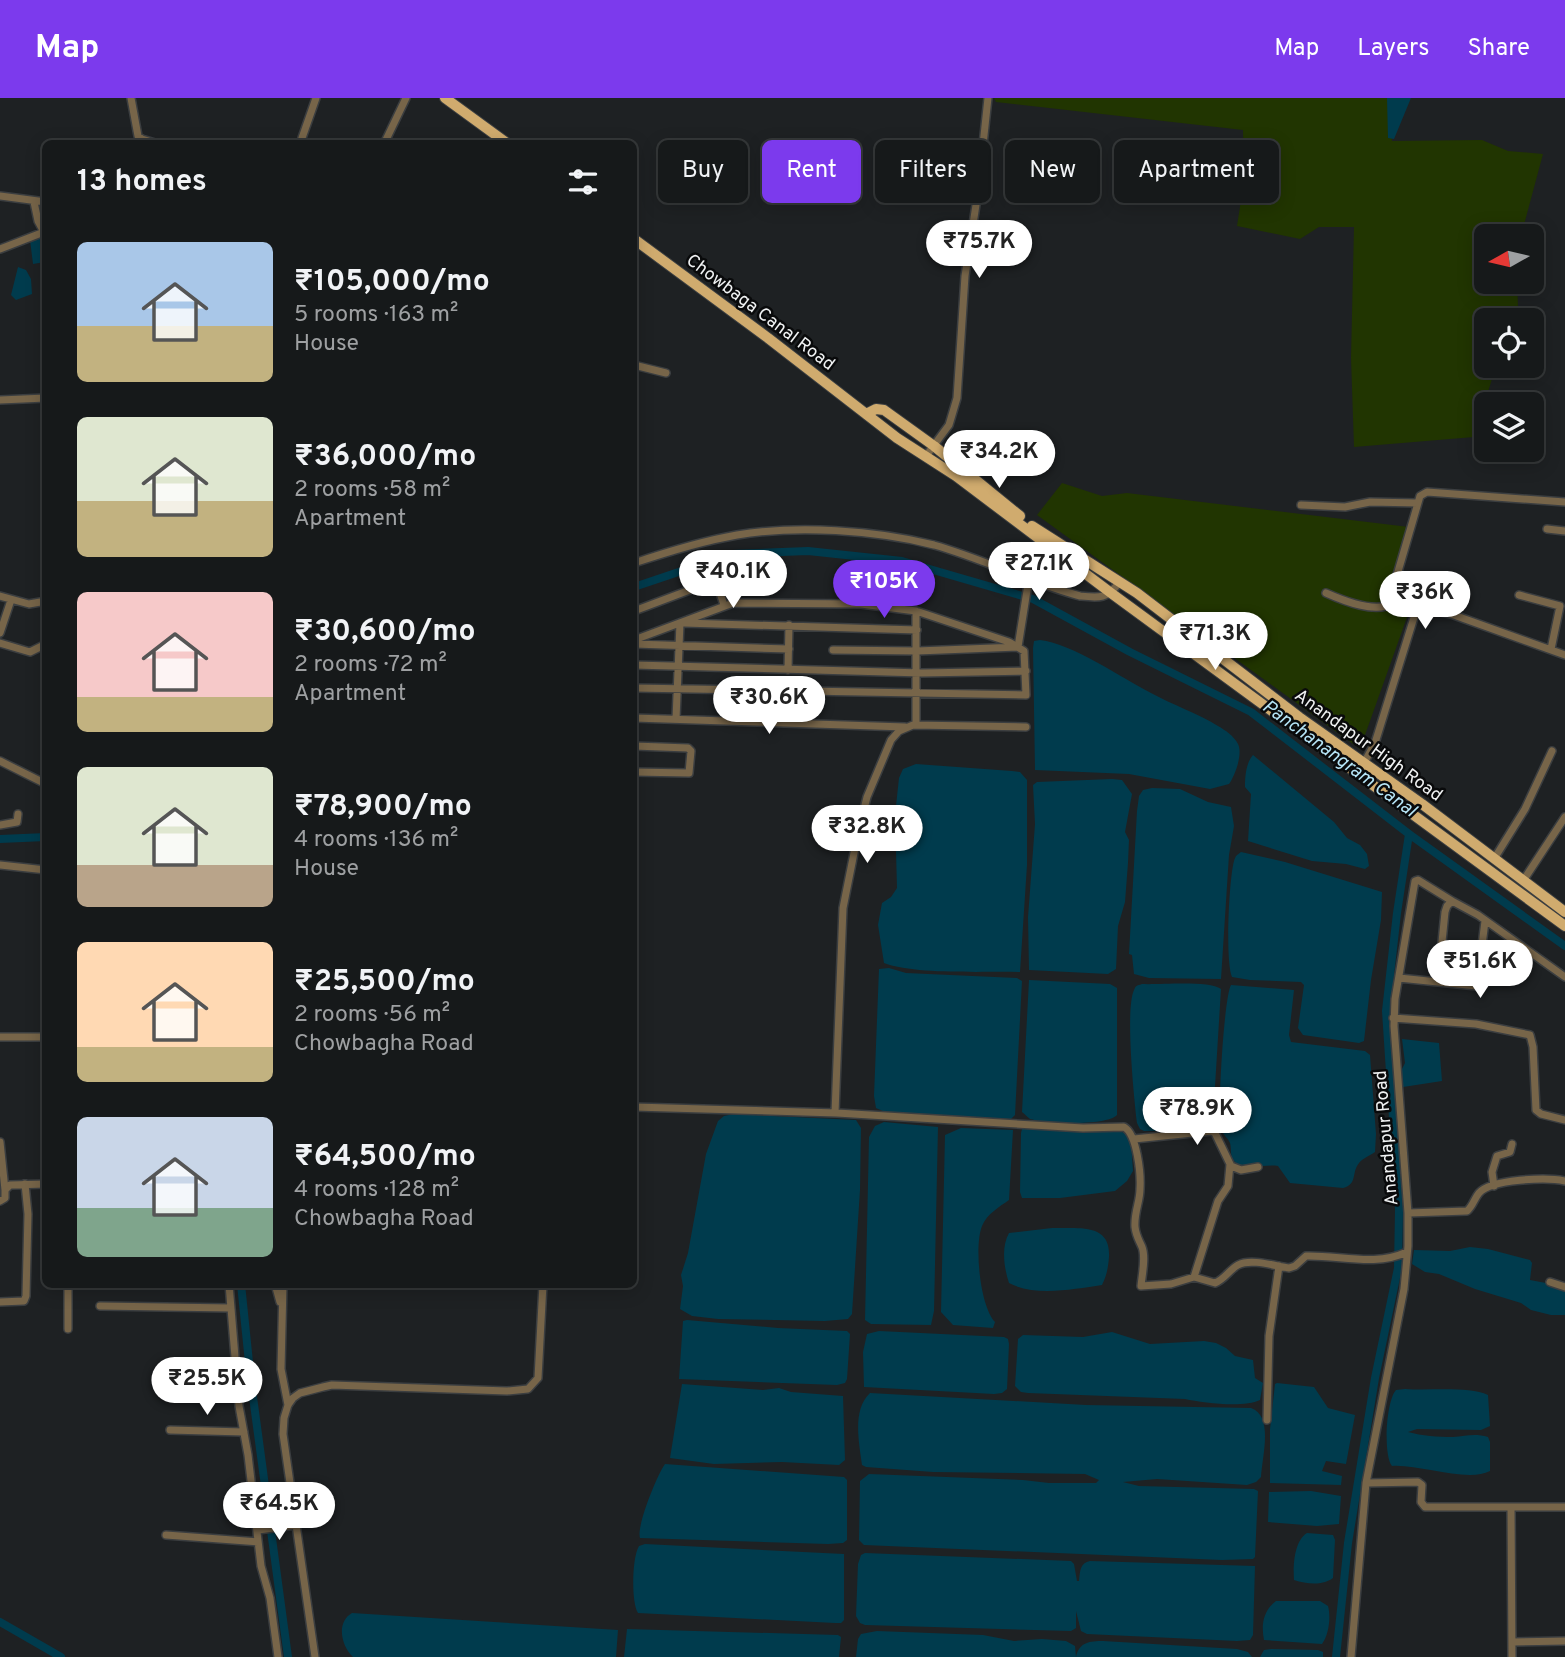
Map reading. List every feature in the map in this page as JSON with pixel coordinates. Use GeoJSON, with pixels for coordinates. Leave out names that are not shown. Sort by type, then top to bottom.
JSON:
{"type":"FeatureCollection","features":[{"type":"Feature","properties":{"kind":"main road"},"geometry":{"type":"LineString","coordinates":[[445,98],[503,140]]}},
{"type":"Feature","properties":{"kind":"main road","name":"Chowbaga Canal Road"},"geometry":{"type":"LineString","coordinates":[[637,244],[735,313],[866,414]]}},
{"type":"Feature","properties":{"kind":"main road","name":"Anandapur High Road"},"geometry":{"type":"LineString","coordinates":[[1565,912],[1299,717],[1137,593],[1027,522],[934,446],[884,410],[876,409],[866,414],[956,476],[1565,926]]}},
{"type":"Feature","properties":{"kind":"street"},"geometry":{"type":"LineString","coordinates":[[131,98],[138,136],[145,140]]}},
{"type":"Feature","properties":{"kind":"street"},"geometry":{"type":"LineString","coordinates":[[302,138],[316,98]]}},
{"type":"Feature","properties":{"kind":"street"},"geometry":{"type":"LineString","coordinates":[[386,140],[406,98]]}},
{"type":"Feature","properties":{"kind":"street"},"geometry":{"type":"LineString","coordinates":[[926,456],[949,425],[957,398],[965,276],[978,192],[988,98]]}},
{"type":"Feature","properties":{"kind":"street"},"geometry":{"type":"LineString","coordinates":[[0,196],[42,202]]}},
{"type":"Feature","properties":{"kind":"street"},"geometry":{"type":"LineString","coordinates":[[34,202],[42,225]]}},
{"type":"Feature","properties":{"kind":"street"},"geometry":{"type":"LineString","coordinates":[[0,248],[42,234]]}},
{"type":"Feature","properties":{"kind":"street"},"geometry":{"type":"LineString","coordinates":[[637,366],[666,373]]}},
{"type":"Feature","properties":{"kind":"street"},"geometry":{"type":"LineString","coordinates":[[0,400],[42,398]]}},
{"type":"Feature","properties":{"kind":"street"},"geometry":{"type":"LineString","coordinates":[[1393,603],[1391,596],[1420,496],[1427,492],[1565,502]]}},
{"type":"Feature","properties":{"kind":"street"},"geometry":{"type":"LineString","coordinates":[[1301,505],[1348,507],[1370,502],[1418,503]]}},
{"type":"Feature","properties":{"kind":"street"},"geometry":{"type":"LineString","coordinates":[[1548,529],[1565,531]]}},
{"type":"Feature","properties":{"kind":"street"},"geometry":{"type":"LineString","coordinates":[[637,562],[737,535],[820,531],[881,536],[933,545],[1080,596],[1095,598],[1111,593],[1119,583]]}},
{"type":"Feature","properties":{"kind":"street"},"geometry":{"type":"LineString","coordinates":[[1018,647],[1029,578]]}},
{"type":"Feature","properties":{"kind":"street"},"geometry":{"type":"LineString","coordinates":[[637,610],[712,584],[718,587],[724,605]]}},
{"type":"Feature","properties":{"kind":"street"},"geometry":{"type":"LineString","coordinates":[[1326,593],[1345,601],[1381,608],[1393,603],[1416,611],[1427,609],[1451,614],[1565,655]]}},
{"type":"Feature","properties":{"kind":"street"},"geometry":{"type":"LineString","coordinates":[[1519,595],[1558,604],[1562,612],[1550,649]]}},
{"type":"Feature","properties":{"kind":"street"},"geometry":{"type":"LineString","coordinates":[[0,597],[29,604],[42,602]]}},
{"type":"Feature","properties":{"kind":"street"},"geometry":{"type":"LineString","coordinates":[[0,633],[11,600]]}},
{"type":"Feature","properties":{"kind":"street"},"geometry":{"type":"LineString","coordinates":[[637,641],[724,605],[754,601],[861,604],[916,611],[964,625],[1018,647],[1026,654],[1026,695],[637,688]]}},
{"type":"Feature","properties":{"kind":"street"},"geometry":{"type":"LineString","coordinates":[[916,611],[916,725]]}},
{"type":"Feature","properties":{"kind":"street"},"geometry":{"type":"LineString","coordinates":[[1364,763],[1375,743],[1416,611]]}},
{"type":"Feature","properties":{"kind":"street"},"geometry":{"type":"LineString","coordinates":[[678,623],[917,630]]}},
{"type":"Feature","properties":{"kind":"street"},"geometry":{"type":"LineString","coordinates":[[677,719],[678,623]]}},
{"type":"Feature","properties":{"kind":"street"},"geometry":{"type":"LineString","coordinates":[[788,670],[789,625]]}},
{"type":"Feature","properties":{"kind":"street"},"geometry":{"type":"LineString","coordinates":[[637,642],[789,649]]}},
{"type":"Feature","properties":{"kind":"street"},"geometry":{"type":"LineString","coordinates":[[0,643],[30,652],[42,646]]}},
{"type":"Feature","properties":{"kind":"street"},"geometry":{"type":"LineString","coordinates":[[833,650],[918,651],[1018,647]]}},
{"type":"Feature","properties":{"kind":"street"},"geometry":{"type":"LineString","coordinates":[[637,665],[917,673],[1026,671]]}},
{"type":"Feature","properties":{"kind":"street"},"geometry":{"type":"LineString","coordinates":[[637,718],[905,727],[1026,727]]}},
{"type":"Feature","properties":{"kind":"street"},"geometry":{"type":"LineString","coordinates":[[835,1112],[843,908],[867,797],[891,740],[905,727]]}},
{"type":"Feature","properties":{"kind":"street"},"geometry":{"type":"LineString","coordinates":[[637,746],[688,748],[691,751],[691,770],[686,774],[637,772]]}},
{"type":"Feature","properties":{"kind":"street"},"geometry":{"type":"LineString","coordinates":[[1494,859],[1525,808],[1552,751]]}},
{"type":"Feature","properties":{"kind":"street"},"geometry":{"type":"LineString","coordinates":[[0,761],[42,782]]}},
{"type":"Feature","properties":{"kind":"street"},"geometry":{"type":"LineString","coordinates":[[0,825],[14,824],[18,814]]}},
{"type":"Feature","properties":{"kind":"street"},"geometry":{"type":"LineString","coordinates":[[1523,881],[1565,817]]}},
{"type":"Feature","properties":{"kind":"street"},"geometry":{"type":"LineString","coordinates":[[0,865],[42,870]]}},
{"type":"Feature","properties":{"kind":"street","name":"Anandapur Road"},"geometry":{"type":"LineString","coordinates":[[1494,1186],[1478,1194],[1467,1211],[1408,1213],[1393,1018],[1415,881],[1418,880],[1485,921],[1565,977]]}},
{"type":"Feature","properties":{"kind":"street"},"geometry":{"type":"LineString","coordinates":[[1438,982],[1445,912],[1452,901]]}},
{"type":"Feature","properties":{"kind":"street"},"geometry":{"type":"LineString","coordinates":[[1399,978],[1476,986],[1485,921]]}},
{"type":"Feature","properties":{"kind":"street"},"geometry":{"type":"LineString","coordinates":[[1393,1018],[1476,1024],[1526,1032],[1532,1040],[1536,1110],[1541,1114],[1565,1120]]}},
{"type":"Feature","properties":{"kind":"street"},"geometry":{"type":"LineString","coordinates":[[0,1037],[42,1037]]}},
{"type":"Feature","properties":{"kind":"street"},"geometry":{"type":"LineString","coordinates":[[637,1107],[835,1112],[1083,1128],[1117,1126],[1129,1129],[1135,1139],[1140,1192],[1135,1219],[1137,1241],[1143,1251],[1141,1286],[1171,1284],[1194,1277],[1215,1283],[1242,1263],[1295,1266],[1306,1256],[1391,1259],[1404,1253]]}},
{"type":"Feature","properties":{"kind":"street"},"geometry":{"type":"LineString","coordinates":[[1135,1139],[1212,1131],[1230,1164],[1228,1186],[1218,1201],[1194,1277]]}},
{"type":"Feature","properties":{"kind":"street"},"geometry":{"type":"LineString","coordinates":[[0,1142],[5,1189],[5,1198],[0,1201]]}},
{"type":"Feature","properties":{"kind":"street"},"geometry":{"type":"LineString","coordinates":[[1512,1144],[1510,1152],[1497,1156],[1492,1172],[1494,1186],[1534,1178],[1565,1181]]}},
{"type":"Feature","properties":{"kind":"street"},"geometry":{"type":"LineString","coordinates":[[1230,1164],[1241,1170],[1258,1167]]}},
{"type":"Feature","properties":{"kind":"street"},"geometry":{"type":"LineString","coordinates":[[0,1302],[20,1302],[24,1301],[26,1296],[28,1214],[25,1184]]}},
{"type":"Feature","properties":{"kind":"street"},"geometry":{"type":"LineString","coordinates":[[5,1189],[9,1185],[42,1184]]}},
{"type":"Feature","properties":{"kind":"street"},"geometry":{"type":"LineString","coordinates":[[1351,1657],[1366,1483],[1404,1289],[1408,1213]]}},
{"type":"Feature","properties":{"kind":"street"},"geometry":{"type":"LineString","coordinates":[[1267,1420],[1269,1336],[1279,1266]]}},
{"type":"Feature","properties":{"kind":"street"},"geometry":{"type":"LineString","coordinates":[[1550,1282],[1565,1287]]}},
{"type":"Feature","properties":{"kind":"street"},"geometry":{"type":"LineString","coordinates":[[68,1288],[68,1329]]}},
{"type":"Feature","properties":{"kind":"street"},"geometry":{"type":"LineString","coordinates":[[229,1288],[258,1542],[278,1657]]}},
{"type":"Feature","properties":{"kind":"street"},"geometry":{"type":"LineString","coordinates":[[276,1288],[282,1309]]}},
{"type":"Feature","properties":{"kind":"street"},"geometry":{"type":"LineString","coordinates":[[283,1288],[281,1369],[288,1405],[284,1434],[315,1657]]}},
{"type":"Feature","properties":{"kind":"street"},"geometry":{"type":"LineString","coordinates":[[288,1405],[300,1394],[332,1385],[507,1391],[527,1389],[538,1378],[542,1288]]}},
{"type":"Feature","properties":{"kind":"street"},"geometry":{"type":"LineString","coordinates":[[100,1306],[231,1308]]}},
{"type":"Feature","properties":{"kind":"street"},"geometry":{"type":"LineString","coordinates":[[170,1430],[244,1432]]}},
{"type":"Feature","properties":{"kind":"street"},"geometry":{"type":"LineString","coordinates":[[1366,1483],[1418,1482],[1422,1485],[1421,1502],[1425,1507],[1565,1507]]}},
{"type":"Feature","properties":{"kind":"street"},"geometry":{"type":"LineString","coordinates":[[1511,1507],[1512,1657]]}},
{"type":"Feature","properties":{"kind":"street"},"geometry":{"type":"LineString","coordinates":[[258,1530],[296,1525]]}},
{"type":"Feature","properties":{"kind":"street"},"geometry":{"type":"LineString","coordinates":[[166,1535],[258,1542]]}},
{"type":"Feature","properties":{"kind":"street"},"geometry":{"type":"LineString","coordinates":[[1512,1642],[1565,1641]]}},
{"type":"Feature","properties":{"kind":"green space"},"geometry":{"type":"Polygon","coordinates":[[[994,98],[1389,98],[1392,141],[1482,140],[1508,151],[1543,154],[1524,224],[1474,224],[1474,294],[1517,294],[1518,307],[1474,308],[1474,378],[1492,378],[1488,392],[1474,392],[1474,437],[1354,447],[1351,358],[1354,227],[1319,227],[1300,239],[1237,226],[1241,203],[1279,203],[1279,140],[1243,140],[1243,130],[996,102],[994,98]]]}},
{"type":"Feature","properties":{"kind":"green space"},"geometry":{"type":"Polygon","coordinates":[[[1062,483],[1102,496],[1127,493],[1409,527],[1390,598],[1411,606],[1360,749],[1037,515],[1062,483]]]}},
{"type":"Feature","properties":{"kind":"water"},"geometry":{"type":"Polygon","coordinates":[[[1387,98],[1411,98],[1394,139],[1388,138],[1387,98]]]}},
{"type":"Feature","properties":{"kind":"water"},"geometry":{"type":"Polygon","coordinates":[[[37,234],[42,238],[42,262],[33,264],[30,240],[37,234]]]}},
{"type":"Feature","properties":{"kind":"water"},"geometry":{"type":"Polygon","coordinates":[[[18,267],[26,270],[31,279],[32,294],[16,300],[11,295],[18,267]]]}},
{"type":"Feature","properties":{"kind":"water"},"geometry":{"type":"Polygon","coordinates":[[[1040,640],[1081,654],[1226,731],[1236,741],[1240,753],[1238,765],[1229,784],[1210,789],[1129,774],[1035,770],[1033,648],[1034,641],[1040,640]]]}},
{"type":"Feature","properties":{"kind":"water"},"geometry":{"type":"Polygon","coordinates":[[[1253,755],[1334,822],[1347,838],[1360,845],[1367,854],[1369,866],[1365,869],[1346,864],[1312,861],[1248,841],[1251,794],[1245,787],[1245,778],[1253,755]]]}},
{"type":"Feature","properties":{"kind":"water"},"geometry":{"type":"Polygon","coordinates":[[[916,764],[1020,772],[1027,780],[1027,865],[1020,972],[932,971],[884,963],[878,925],[882,903],[891,897],[897,888],[895,815],[899,778],[903,769],[916,764]]]}},
{"type":"Feature","properties":{"kind":"water"},"geometry":{"type":"Polygon","coordinates":[[[1122,780],[1132,794],[1125,832],[1129,840],[1128,863],[1125,902],[1118,926],[1116,969],[1108,974],[1029,970],[1028,917],[1035,824],[1033,785],[1037,782],[1122,780]]]}},
{"type":"Feature","properties":{"kind":"water"},"geometry":{"type":"Polygon","coordinates":[[[1180,789],[1208,802],[1231,807],[1234,826],[1229,855],[1221,979],[1149,978],[1134,974],[1132,955],[1129,954],[1137,811],[1139,796],[1143,790],[1180,789]]]}},
{"type":"Feature","properties":{"kind":"water"},"geometry":{"type":"Polygon","coordinates":[[[1241,852],[1285,862],[1382,892],[1381,920],[1364,1041],[1359,1043],[1303,1035],[1298,1028],[1304,985],[1301,982],[1232,977],[1228,938],[1229,901],[1234,861],[1241,852]]]}},
{"type":"Feature","properties":{"kind":"water"},"geometry":{"type":"Polygon","coordinates":[[[889,968],[906,973],[1017,978],[1022,981],[1015,1115],[1011,1119],[885,1112],[876,1108],[874,1096],[879,969],[889,968]]]}},
{"type":"Feature","properties":{"kind":"water"},"geometry":{"type":"Polygon","coordinates":[[[1029,980],[1110,984],[1117,988],[1117,1115],[1111,1119],[1062,1123],[1030,1119],[1022,1112],[1029,980]]]}},
{"type":"Feature","properties":{"kind":"water"},"geometry":{"type":"Polygon","coordinates":[[[1142,984],[1195,984],[1221,989],[1213,1119],[1206,1126],[1175,1131],[1144,1131],[1137,1123],[1130,1015],[1134,990],[1142,984]]]}},
{"type":"Feature","properties":{"kind":"water"},"geometry":{"type":"Polygon","coordinates":[[[1231,985],[1294,990],[1289,1035],[1291,1042],[1365,1051],[1370,1055],[1375,1152],[1359,1163],[1353,1181],[1348,1186],[1343,1188],[1290,1183],[1278,1166],[1245,1166],[1236,1163],[1232,1158],[1230,1143],[1221,1129],[1220,1119],[1224,1032],[1231,985]]]}},
{"type":"Feature","properties":{"kind":"water"},"geometry":{"type":"Polygon","coordinates":[[[1402,1039],[1439,1043],[1442,1081],[1403,1087],[1401,1071],[1405,1063],[1402,1039]]]}},
{"type":"Feature","properties":{"kind":"water"},"geometry":{"type":"Polygon","coordinates":[[[734,1114],[856,1120],[861,1128],[852,1314],[848,1319],[718,1319],[692,1316],[680,1309],[683,1286],[681,1275],[688,1253],[706,1154],[718,1121],[724,1116],[734,1114]]]}},
{"type":"Feature","properties":{"kind":"water"},"geometry":{"type":"Polygon","coordinates":[[[884,1122],[938,1127],[934,1311],[931,1325],[871,1324],[865,1320],[869,1137],[875,1126],[884,1122]]]}},
{"type":"Feature","properties":{"kind":"water"},"geometry":{"type":"Polygon","coordinates":[[[961,1128],[1013,1130],[1009,1200],[987,1218],[980,1235],[980,1276],[986,1303],[995,1322],[993,1328],[953,1325],[941,1312],[945,1135],[961,1128]]]}},
{"type":"Feature","properties":{"kind":"water"},"geometry":{"type":"Polygon","coordinates":[[[1022,1129],[1122,1132],[1128,1135],[1131,1141],[1133,1171],[1127,1181],[1115,1191],[1060,1198],[1022,1198],[1021,1133],[1022,1129]]]}},
{"type":"Feature","properties":{"kind":"water"},"geometry":{"type":"Polygon","coordinates":[[[1082,1228],[1104,1238],[1109,1257],[1102,1285],[1042,1291],[1009,1283],[1004,1258],[1009,1233],[1082,1228]]]}},
{"type":"Feature","properties":{"kind":"water"},"geometry":{"type":"Polygon","coordinates":[[[1470,1247],[1530,1260],[1530,1280],[1565,1291],[1565,1315],[1531,1310],[1521,1303],[1475,1289],[1439,1274],[1425,1272],[1412,1264],[1414,1250],[1450,1251],[1470,1247]]]}},
{"type":"Feature","properties":{"kind":"water"},"geometry":{"type":"Polygon","coordinates":[[[683,1321],[847,1331],[850,1334],[847,1379],[845,1383],[837,1385],[679,1379],[683,1321]]]}},
{"type":"Feature","properties":{"kind":"water"},"geometry":{"type":"Polygon","coordinates":[[[879,1331],[1004,1337],[1009,1344],[1007,1389],[994,1394],[864,1387],[863,1352],[867,1334],[879,1331]]]}},
{"type":"Feature","properties":{"kind":"water"},"geometry":{"type":"Polygon","coordinates":[[[1112,1332],[1150,1344],[1204,1341],[1216,1343],[1235,1356],[1253,1360],[1255,1378],[1263,1383],[1260,1400],[1244,1404],[1223,1404],[1185,1399],[1028,1393],[1021,1392],[1015,1386],[1018,1339],[1023,1335],[1083,1337],[1112,1332]]]}},
{"type":"Feature","properties":{"kind":"water"},"geometry":{"type":"Polygon","coordinates":[[[1277,1383],[1314,1387],[1328,1408],[1355,1415],[1346,1464],[1326,1461],[1322,1471],[1342,1476],[1341,1485],[1270,1483],[1270,1429],[1277,1383]]]}},
{"type":"Feature","properties":{"kind":"water"},"geometry":{"type":"Polygon","coordinates":[[[682,1384],[763,1390],[779,1388],[791,1392],[843,1396],[845,1460],[839,1465],[782,1462],[714,1464],[670,1458],[682,1384]]]}},
{"type":"Feature","properties":{"kind":"water"},"geometry":{"type":"Polygon","coordinates":[[[1396,1390],[1460,1390],[1488,1395],[1490,1426],[1481,1430],[1417,1429],[1408,1432],[1436,1436],[1488,1437],[1490,1471],[1469,1475],[1392,1466],[1387,1451],[1388,1416],[1396,1390]]]}},
{"type":"Feature","properties":{"kind":"water"},"geometry":{"type":"Polygon","coordinates":[[[870,1393],[1086,1405],[1251,1408],[1258,1412],[1265,1428],[1261,1477],[1256,1482],[1247,1485],[1157,1479],[1123,1482],[1139,1486],[1258,1491],[1255,1557],[1222,1560],[864,1545],[859,1540],[860,1481],[869,1474],[1049,1483],[1096,1483],[1099,1480],[1085,1474],[933,1472],[866,1467],[862,1465],[858,1427],[861,1408],[870,1393]]]}},
{"type":"Feature","properties":{"kind":"water"},"geometry":{"type":"Polygon","coordinates":[[[665,1464],[844,1477],[847,1480],[847,1540],[843,1543],[828,1544],[640,1538],[644,1513],[665,1464]]]}},
{"type":"Feature","properties":{"kind":"water"},"geometry":{"type":"Polygon","coordinates":[[[1311,1491],[1341,1496],[1339,1524],[1317,1526],[1268,1522],[1269,1492],[1311,1491]]]}},
{"type":"Feature","properties":{"kind":"water"},"geometry":{"type":"Polygon","coordinates":[[[1307,1533],[1333,1535],[1333,1578],[1329,1581],[1314,1584],[1294,1580],[1297,1548],[1307,1533]]]}},
{"type":"Feature","properties":{"kind":"water"},"geometry":{"type":"Polygon","coordinates":[[[645,1544],[844,1554],[844,1620],[835,1623],[638,1613],[633,1590],[634,1569],[639,1546],[645,1544]]]}},
{"type":"Feature","properties":{"kind":"water"},"geometry":{"type":"Polygon","coordinates":[[[865,1553],[1071,1561],[1077,1581],[1082,1566],[1090,1561],[1255,1566],[1253,1635],[1250,1640],[1237,1641],[1087,1634],[1081,1631],[1076,1611],[1076,1628],[1071,1631],[865,1625],[860,1623],[856,1616],[858,1564],[861,1555],[865,1553]]]}},
{"type":"Feature","properties":{"kind":"water"},"geometry":{"type":"Polygon","coordinates":[[[1276,1601],[1320,1601],[1328,1606],[1329,1626],[1322,1644],[1264,1640],[1264,1619],[1268,1609],[1276,1601]]]}},
{"type":"Feature","properties":{"kind":"water"},"geometry":{"type":"Polygon","coordinates":[[[352,1613],[618,1630],[616,1657],[353,1657],[343,1641],[342,1634],[344,1622],[352,1613]]]}},
{"type":"Feature","properties":{"kind":"water"},"geometry":{"type":"Polygon","coordinates":[[[627,1629],[841,1637],[839,1657],[624,1657],[627,1629]]]}},
{"type":"Feature","properties":{"kind":"water"},"geometry":{"type":"Polygon","coordinates":[[[877,1631],[983,1635],[1014,1641],[1066,1641],[1075,1646],[1076,1657],[856,1657],[861,1634],[877,1631]]]}},
{"type":"Feature","properties":{"kind":"water"},"geometry":{"type":"Polygon","coordinates":[[[1103,1641],[1237,1649],[1248,1652],[1252,1657],[1076,1657],[1086,1643],[1103,1641]]]}},
{"type":"Feature","properties":{"kind":"water"},"geometry":{"type":"Polygon","coordinates":[[[1264,1650],[1318,1650],[1323,1652],[1323,1657],[1260,1657],[1264,1650]]]}},
{"type":"Feature","properties":{"kind":"waterway","name":"Panchanangram Canal"},"geometry":{"type":"LineString","coordinates":[[637,586],[732,554],[808,551],[902,561],[1033,599],[1130,652],[1251,712],[1409,834],[1565,946]]}},
{"type":"Feature","properties":{"kind":"waterway"},"geometry":{"type":"LineString","coordinates":[[1336,1657],[1348,1543],[1375,1378],[1398,1268],[1399,1210],[1386,1011],[1409,834]]}},
{"type":"Feature","properties":{"kind":"waterway","name":"Panchanangram Canal"},"geometry":{"type":"LineString","coordinates":[[0,839],[42,837]]}},
{"type":"Feature","properties":{"kind":"waterway"},"geometry":{"type":"LineString","coordinates":[[241,1288],[251,1382],[288,1657]]}},
{"type":"Feature","properties":{"kind":"waterway"},"geometry":{"type":"LineString","coordinates":[[0,1622],[61,1657]]}}]}
